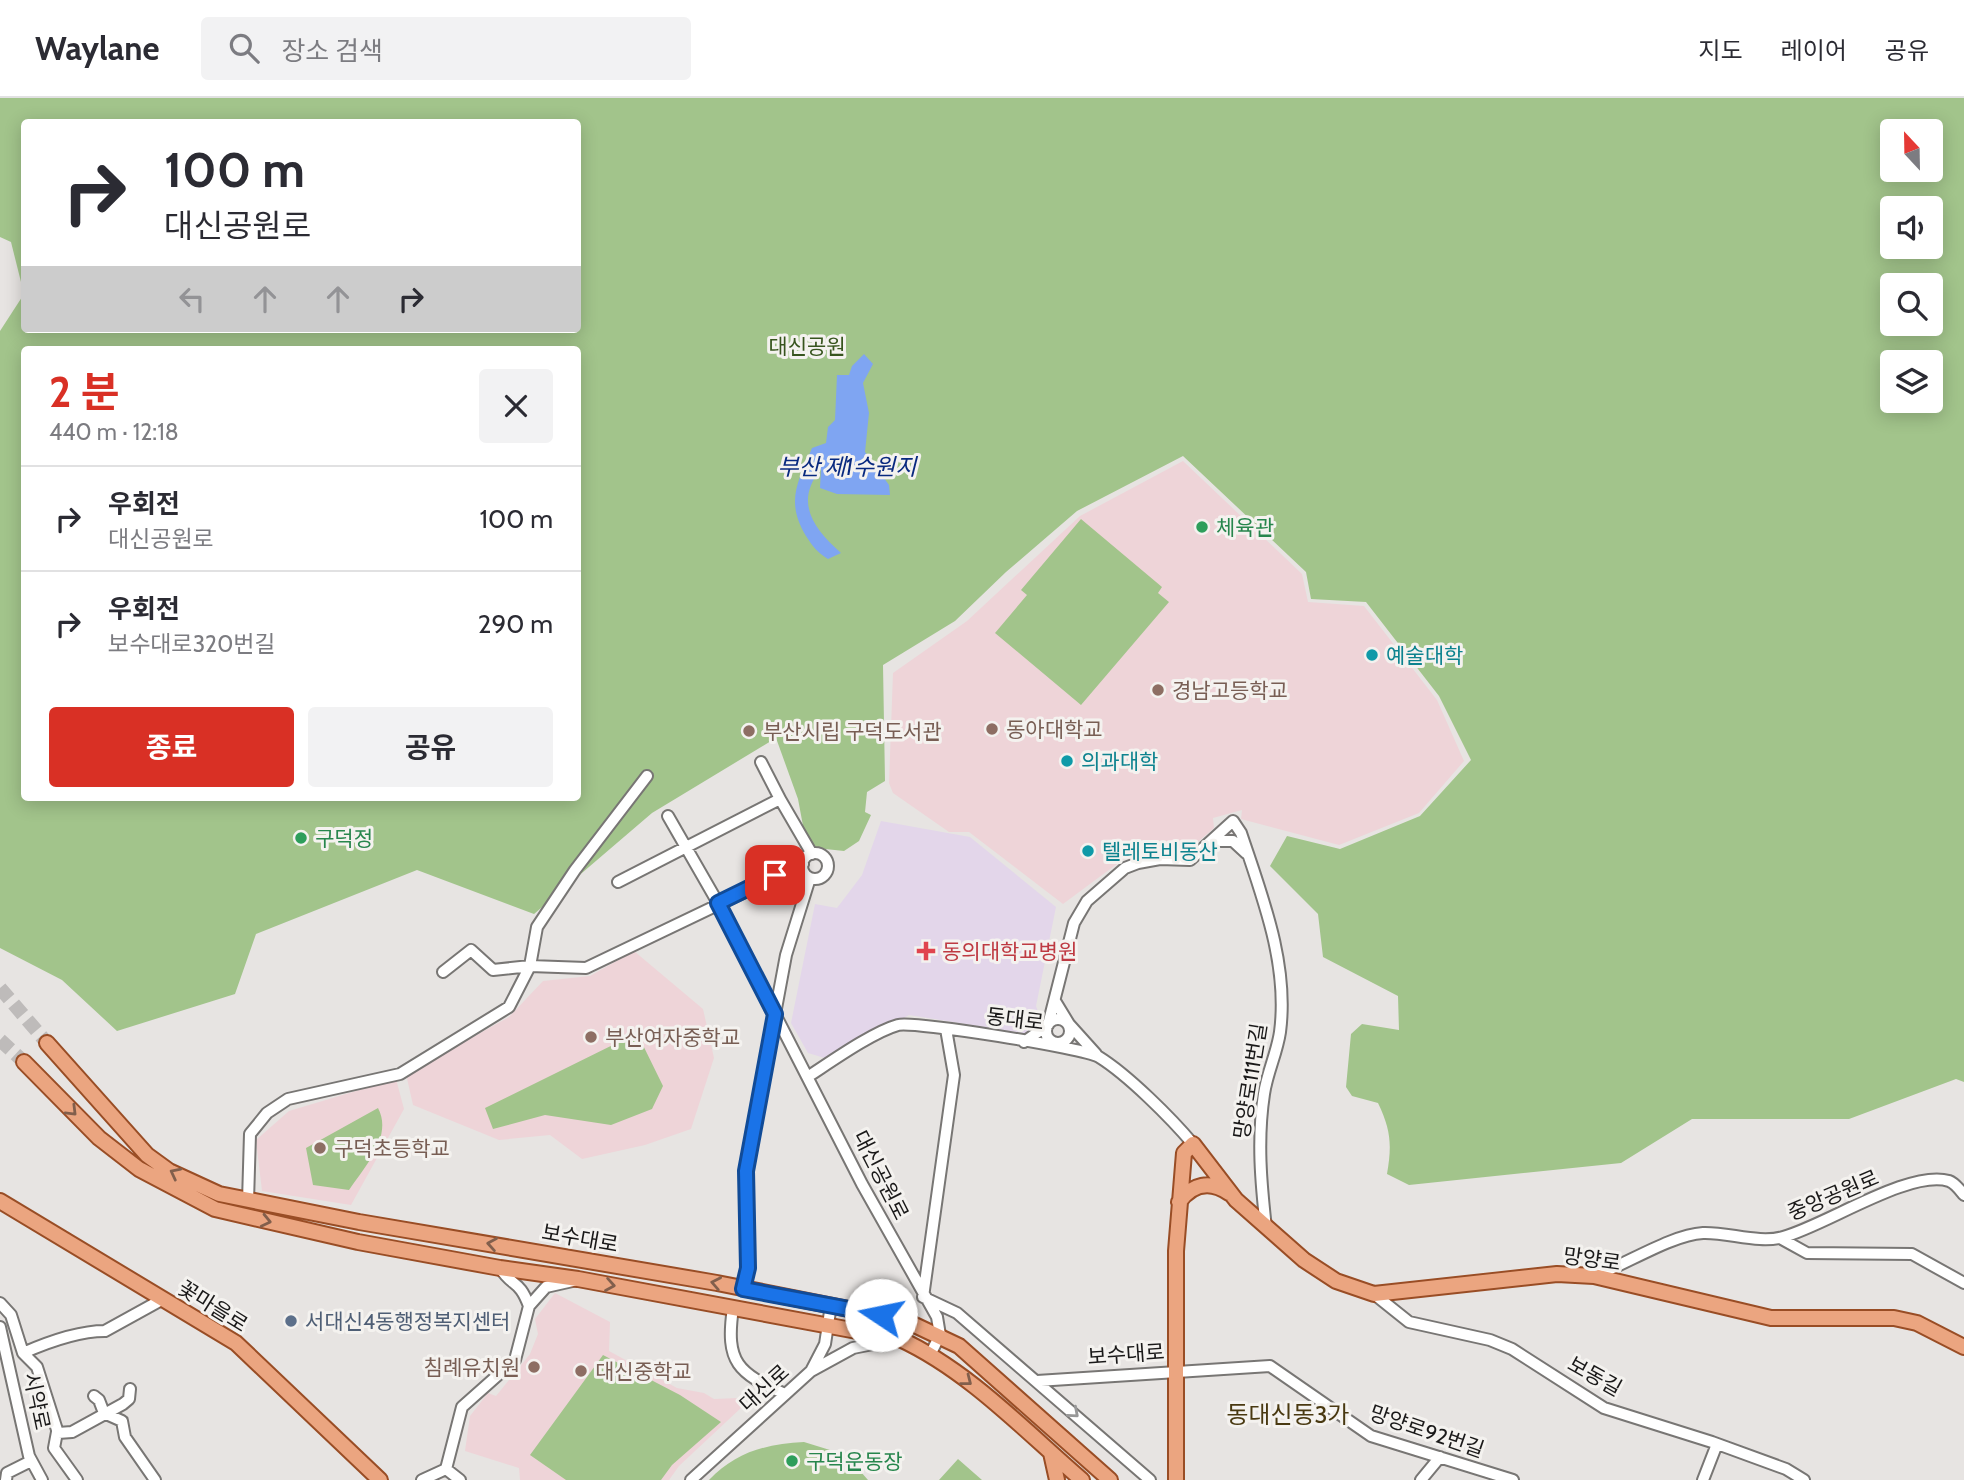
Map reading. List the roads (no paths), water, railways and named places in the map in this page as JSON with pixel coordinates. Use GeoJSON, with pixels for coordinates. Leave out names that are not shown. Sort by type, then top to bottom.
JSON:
{"type":"FeatureCollection","features":[{"type":"Feature","properties":{"kind":"main road","name":"보수대로"},"geometry":{"type":"LineString","coordinates":[[47,1043],[147,1155],[169,1171],[206,1188],[248,1201],[904,1320],[959,1346],[1110,1480]]}},
{"type":"Feature","properties":{"kind":"main road","name":"보수대로"},"geometry":{"type":"LineString","coordinates":[[24,1062],[99,1138],[139,1169],[215,1209],[500,1269],[578,1279],[900,1339],[931,1353],[1082,1480]]}},
{"type":"Feature","properties":{"kind":"main road","name":"망양로"},"geometry":{"type":"LineString","coordinates":[[1193,1144],[1236,1200]]}},
{"type":"Feature","properties":{"kind":"main road"},"geometry":{"type":"LineString","coordinates":[[1176,1480],[1179,1202],[1184,1153],[1193,1144]]}},
{"type":"Feature","properties":{"kind":"main road","name":"망양로"},"geometry":{"type":"LineString","coordinates":[[1179,1202],[1189,1190],[1207,1185],[1223,1189],[1304,1261],[1336,1281],[1374,1294],[1557,1273],[1594,1276],[1771,1318],[1894,1318],[1917,1323],[1964,1347]]}},
{"type":"Feature","properties":{"kind":"main road","name":"꽃마을로"},"geometry":{"type":"LineString","coordinates":[[0,1200],[236,1343],[380,1480]]}},
{"type":"Feature","properties":{"kind":"main road"},"geometry":{"type":"LineString","coordinates":[[1051,1453],[1057,1480]]}},
{"type":"Feature","properties":{"kind":"street"},"geometry":{"type":"LineString","coordinates":[[761,762],[812,854]]}},
{"type":"Feature","properties":{"kind":"street"},"geometry":{"type":"LineString","coordinates":[[248,1201],[250,1134],[267,1113],[288,1099],[400,1074],[509,1007],[530,966],[537,927],[575,870],[647,776]]}},
{"type":"Feature","properties":{"kind":"street"},"geometry":{"type":"LineString","coordinates":[[618,882],[780,799]]}},
{"type":"Feature","properties":{"kind":"street","name":"대신공원로"},"geometry":{"type":"LineString","coordinates":[[668,816],[718,903],[923,1297],[937,1317],[940,1335]]}},
{"type":"Feature","properties":{"kind":"street","name":"망양로111번길"},"geometry":{"type":"LineString","coordinates":[[1212,842],[1233,821],[1241,833],[1268,913],[1280,976],[1280,1032],[1264,1092],[1258,1154],[1266,1229]]}},
{"type":"Feature","properties":{"kind":"street"},"geometry":{"type":"LineString","coordinates":[[1069,1024],[1070,1035],[1067,1040],[1057,1044],[1047,1037],[1056,989],[1074,923],[1087,901],[1125,868],[1149,860],[1190,860],[1212,842],[1233,841],[1241,845],[1249,857]]}},
{"type":"Feature","properties":{"kind":"street"},"geometry":{"type":"LineString","coordinates":[[443,972],[471,950],[493,970],[530,966],[586,968],[803,864],[812,854],[820,854],[828,866],[822,877],[810,878]]}},
{"type":"Feature","properties":{"kind":"street"},"geometry":{"type":"LineString","coordinates":[[743,1289],[748,1268],[746,1171],[786,955],[810,878],[803,864]]}},
{"type":"Feature","properties":{"kind":"street"},"geometry":{"type":"LineString","coordinates":[[1055,1001],[1069,1024],[1098,1056]]}},
{"type":"Feature","properties":{"kind":"street"},"geometry":{"type":"LineString","coordinates":[[1024,1042],[1058,1019],[1069,1024]]}},
{"type":"Feature","properties":{"kind":"street","name":"동대로"},"geometry":{"type":"LineString","coordinates":[[809,1076],[898,1025],[1057,1044],[1098,1056],[1174,1121],[1193,1144]]}},
{"type":"Feature","properties":{"kind":"street"},"geometry":{"type":"LineString","coordinates":[[946,1029],[954,1075],[923,1297],[957,1313],[1150,1480]]}},
{"type":"Feature","properties":{"kind":"street","name":"중앙공원로"},"geometry":{"type":"LineString","coordinates":[[1594,1276],[1683,1237],[1703,1233],[1780,1238],[1819,1225],[1863,1202],[1904,1186],[1940,1180],[1952,1182],[1964,1195]]}},
{"type":"Feature","properties":{"kind":"street"},"geometry":{"type":"LineString","coordinates":[[1780,1238],[1807,1252],[1912,1254],[1964,1283]]}},
{"type":"Feature","properties":{"kind":"street"},"geometry":{"type":"LineString","coordinates":[[500,1269],[506,1278],[523,1289],[529,1306]]}},
{"type":"Feature","properties":{"kind":"street"},"geometry":{"type":"LineString","coordinates":[[446,1469],[462,1407],[515,1360],[529,1306],[546,1287],[578,1279]]}},
{"type":"Feature","properties":{"kind":"street","name":"보동길"},"geometry":{"type":"LineString","coordinates":[[1374,1294],[1409,1322],[1490,1340],[1512,1349],[1604,1408],[1717,1444],[1786,1469],[1804,1480]]}},
{"type":"Feature","properties":{"kind":"street"},"geometry":{"type":"LineString","coordinates":[[23,1353],[51,1341],[96,1330],[105,1331],[163,1299]]}},
{"type":"Feature","properties":{"kind":"street"},"geometry":{"type":"LineString","coordinates":[[0,1303],[10,1315],[23,1353],[37,1367],[57,1432],[54,1448],[77,1480]]}},
{"type":"Feature","properties":{"kind":"street","name":"대신로"},"geometry":{"type":"LineString","coordinates":[[691,1480],[811,1371],[825,1344],[831,1305]]}},
{"type":"Feature","properties":{"kind":"street"},"geometry":{"type":"LineString","coordinates":[[733,1308],[732,1352],[741,1371],[785,1394]]}},
{"type":"Feature","properties":{"kind":"street","name":"시약로"},"geometry":{"type":"LineString","coordinates":[[0,1327],[5,1364],[27,1464],[42,1480]]}},
{"type":"Feature","properties":{"kind":"street"},"geometry":{"type":"LineString","coordinates":[[931,1353],[940,1335]]}},
{"type":"Feature","properties":{"kind":"street"},"geometry":{"type":"LineString","coordinates":[[811,1371],[853,1348],[900,1339]]}},
{"type":"Feature","properties":{"kind":"street","name":"망양로92번길"},"geometry":{"type":"LineString","coordinates":[[1177,1372],[1270,1366],[1371,1437],[1513,1480]]}},
{"type":"Feature","properties":{"kind":"street","name":"보수대로"},"geometry":{"type":"LineString","coordinates":[[1037,1381],[1177,1372]]}},
{"type":"Feature","properties":{"kind":"street"},"geometry":{"type":"LineString","coordinates":[[57,1432],[72,1432],[129,1399],[130,1389]]}},
{"type":"Feature","properties":{"kind":"street"},"geometry":{"type":"LineString","coordinates":[[94,1396],[99,1400],[104,1413],[122,1421],[125,1437],[155,1480]]}},
{"type":"Feature","properties":{"kind":"street"},"geometry":{"type":"LineString","coordinates":[[1703,1480],[1717,1444]]}},
{"type":"Feature","properties":{"kind":"street"},"geometry":{"type":"LineString","coordinates":[[1421,1480],[1440,1457]]}},
{"type":"Feature","properties":{"kind":"street"},"geometry":{"type":"LineString","coordinates":[[0,1471],[13,1464],[27,1464]]}},
{"type":"Feature","properties":{"kind":"street"},"geometry":{"type":"LineString","coordinates":[[6,1480],[7,1473],[27,1464]]}},
{"type":"Feature","properties":{"kind":"street"},"geometry":{"type":"LineString","coordinates":[[422,1480],[446,1469]]}},
{"type":"Feature","properties":{"kind":"street"},"geometry":{"type":"LineString","coordinates":[[446,1469],[460,1480]]}},
{"type":"Feature","properties":{"kind":"water","name":"부산 제1수원지"},"geometry":{"type":"Polygon","coordinates":[[[864,354],[873,364],[863,383],[869,413],[865,452],[889,485],[890,495],[837,494],[820,488],[821,469],[813,481],[808,503],[815,524],[841,553],[828,559],[813,546],[800,524],[796,512],[796,492],[812,448],[826,443],[828,427],[835,420],[837,375],[849,375],[852,366],[864,354]]]}},
{"type":"Feature","properties":{"kind":"tunnel"},"geometry":{"type":"LineString","coordinates":[[0,988],[47,1043]]}},
{"type":"Feature","properties":{"kind":"tunnel"},"geometry":{"type":"LineString","coordinates":[[0,1040],[24,1062]]}},
{"type":"Feature","properties":{"kind":"place","name":"체육관"},"geometry":{"type":"Point","coordinates":[1202,527]}},
{"type":"Feature","properties":{"kind":"place","name":"예술대학"},"geometry":{"type":"Point","coordinates":[1372,655]}},
{"type":"Feature","properties":{"kind":"place","name":"경남고등학교"},"geometry":{"type":"Point","coordinates":[1158,690]}},
{"type":"Feature","properties":{"kind":"place","name":"동아대학교"},"geometry":{"type":"Point","coordinates":[992,729]}},
{"type":"Feature","properties":{"kind":"place","name":"부산시립 구덕도서관"},"geometry":{"type":"Point","coordinates":[749,731]}},
{"type":"Feature","properties":{"kind":"place","name":"의과대학"},"geometry":{"type":"Point","coordinates":[1067,761]}},
{"type":"Feature","properties":{"kind":"place","name":"구덕정"},"geometry":{"type":"Point","coordinates":[301,838]}},
{"type":"Feature","properties":{"kind":"place","name":"텔레토비동산"},"geometry":{"type":"Point","coordinates":[1088,851]}},
{"type":"Feature","properties":{"kind":"place","name":"동의대학교병원"},"geometry":{"type":"Point","coordinates":[926,951]}},
{"type":"Feature","properties":{"kind":"place","name":"부산여자중학교"},"geometry":{"type":"Point","coordinates":[591,1037]}},
{"type":"Feature","properties":{"kind":"place","name":"구덕초등학교"},"geometry":{"type":"Point","coordinates":[320,1148]}},
{"type":"Feature","properties":{"kind":"place","name":"서대신4동행정복지센터"},"geometry":{"type":"Point","coordinates":[291,1321]}},
{"type":"Feature","properties":{"kind":"place","name":"침례유치원"},"geometry":{"type":"Point","coordinates":[534,1367]}},
{"type":"Feature","properties":{"kind":"place","name":"대신중학교"},"geometry":{"type":"Point","coordinates":[581,1371]}},
{"type":"Feature","properties":{"kind":"place","name":"구덕운동장"},"geometry":{"type":"Point","coordinates":[792,1461]}},
{"type":"Feature","properties":{"kind":"district","name":"동대신동3가"},"geometry":{"type":"Point","coordinates":[1288,1414]}},
{"type":"Feature","properties":{"kind":"park label","name":"대신공원"},"geometry":{"type":"Point","coordinates":[807,346]}}]}
